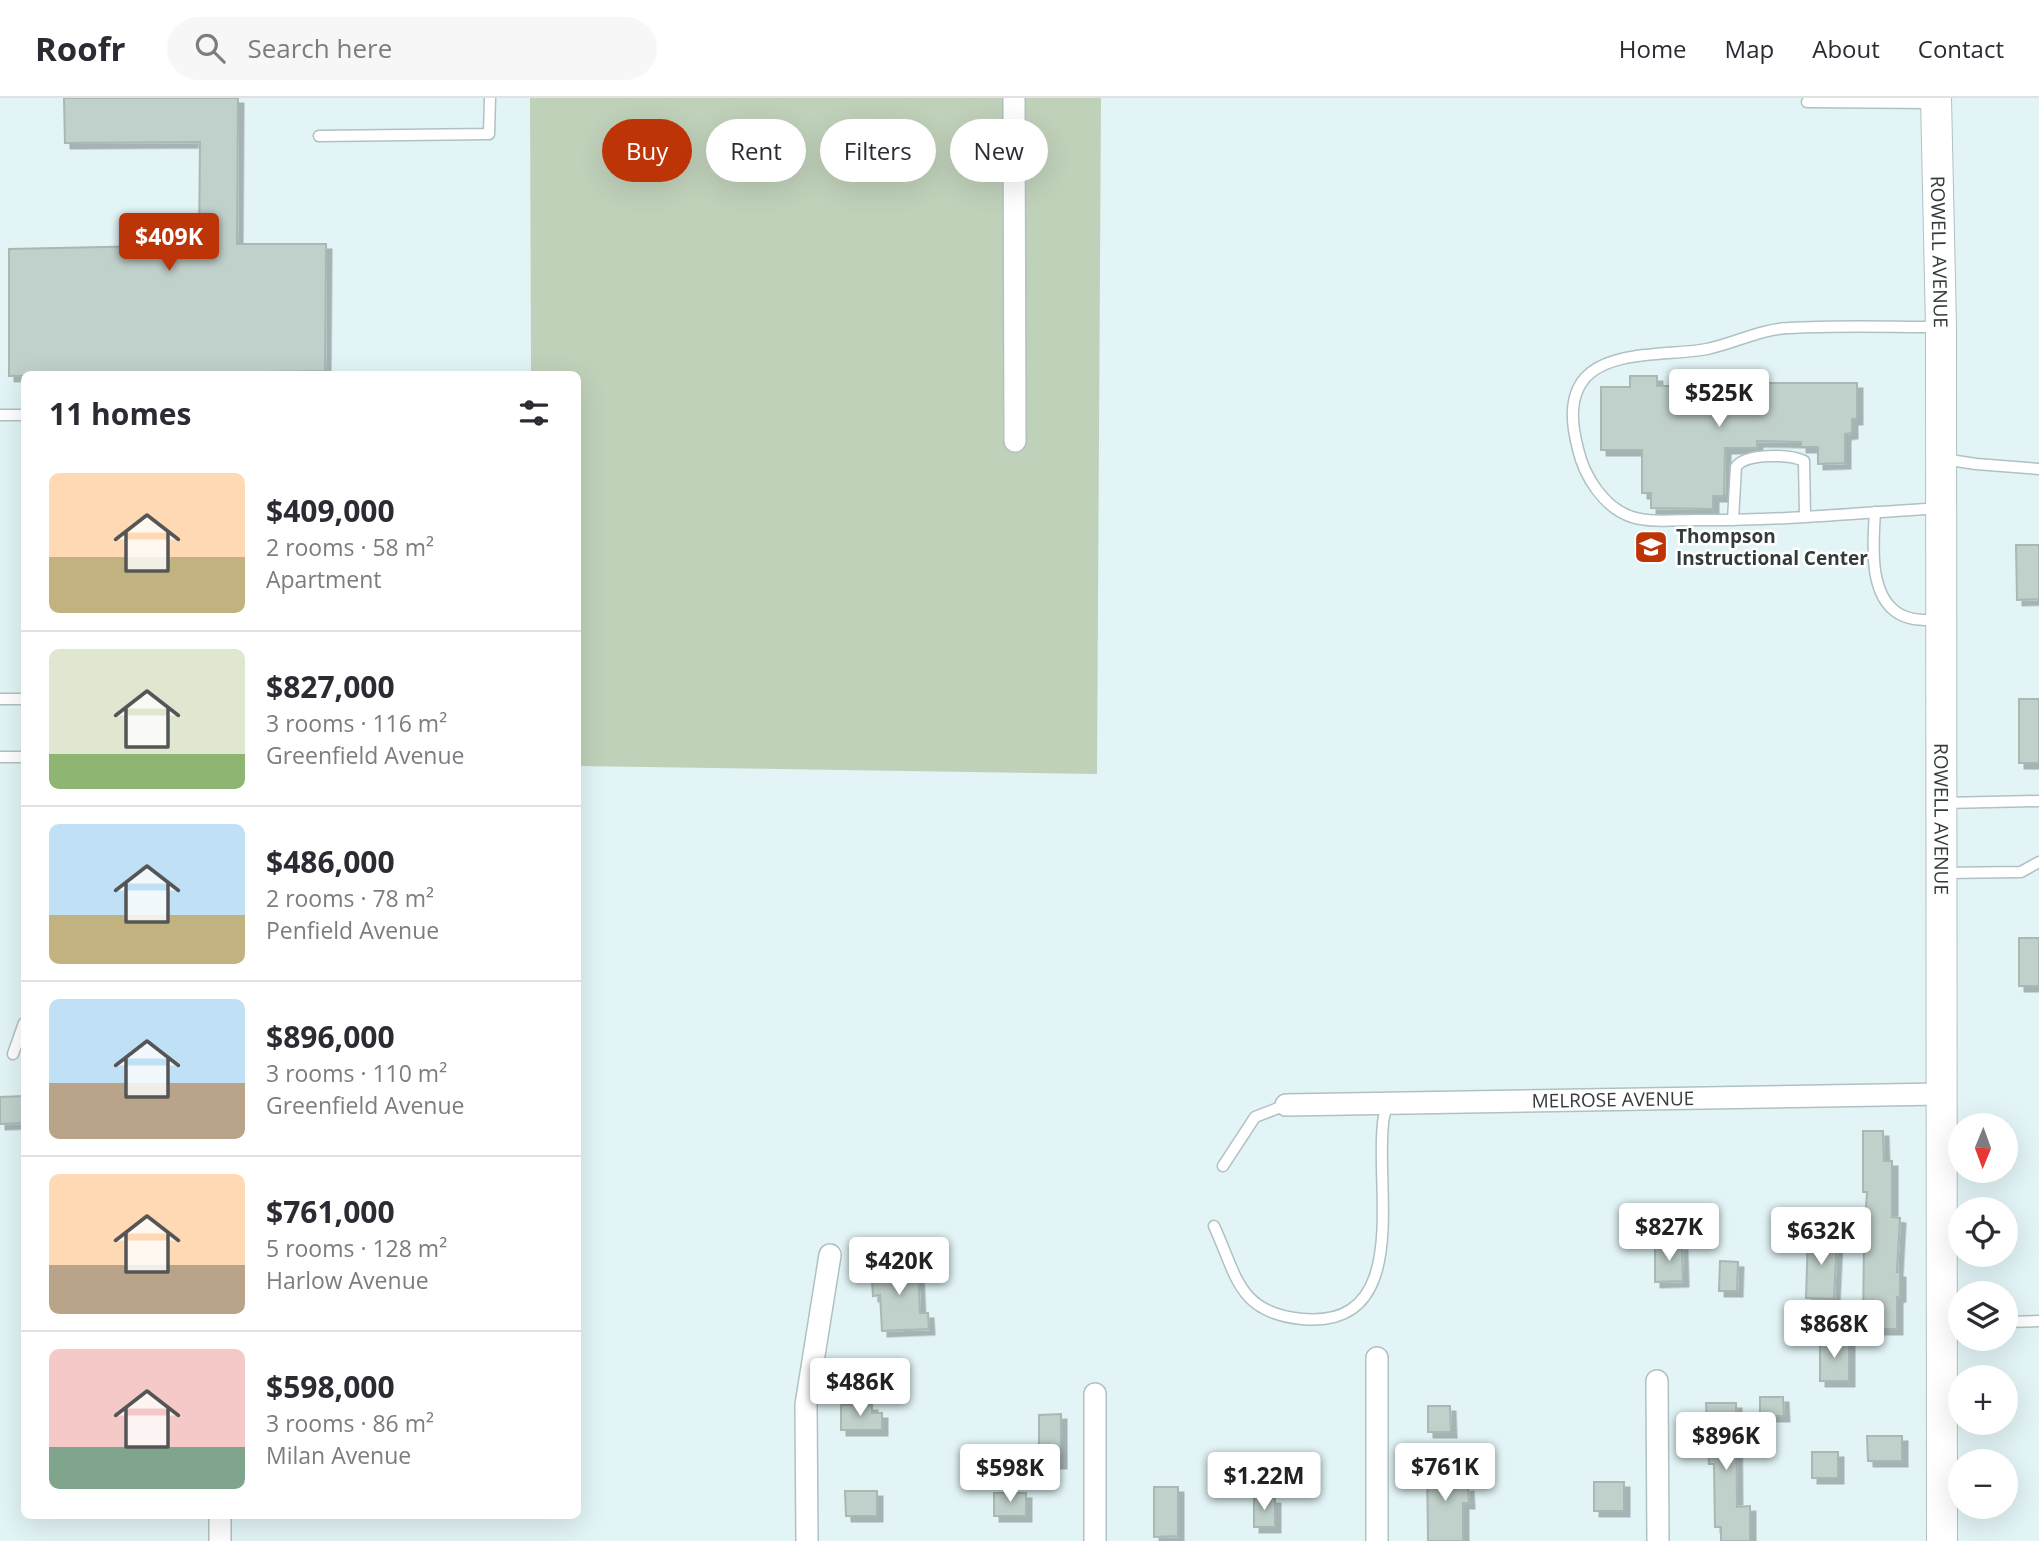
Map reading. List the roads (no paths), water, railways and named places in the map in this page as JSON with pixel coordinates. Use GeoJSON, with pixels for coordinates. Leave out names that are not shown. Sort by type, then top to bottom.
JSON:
{"type":"FeatureCollection","features":[{"type":"Feature","properties":{"kind":"street"},"geometry":{"type":"LineString","coordinates":[[1014,98],[1014,441]]}},
{"type":"Feature","properties":{"kind":"street","name":"ROWELL AVENUE"},"geometry":{"type":"LineString","coordinates":[[1936,100],[1941,327],[1941,1094],[1947,1322],[1942,1541]]}},
{"type":"Feature","properties":{"kind":"street","name":"MELROSE AVENUE"},"geometry":{"type":"LineString","coordinates":[[1286,1105],[1941,1094]]}},
{"type":"Feature","properties":{"kind":"street"},"geometry":{"type":"LineString","coordinates":[[807,1541],[806,1405],[830,1255]]}},
{"type":"Feature","properties":{"kind":"street"},"geometry":{"type":"LineString","coordinates":[[1377,1358],[1377,1541]]}},
{"type":"Feature","properties":{"kind":"street"},"geometry":{"type":"LineString","coordinates":[[1657,1381],[1658,1541]]}},
{"type":"Feature","properties":{"kind":"street"},"geometry":{"type":"LineString","coordinates":[[1095,1394],[1095,1541]]}},
{"type":"Feature","properties":{"kind":"street"},"geometry":{"type":"LineString","coordinates":[[220,1519],[220,1541]]}},
{"type":"Feature","properties":{"kind":"lane"},"geometry":{"type":"LineString","coordinates":[[319,136],[489,134],[490,98]]}},
{"type":"Feature","properties":{"kind":"lane"},"geometry":{"type":"LineString","coordinates":[[1807,102],[1936,100]]}},
{"type":"Feature","properties":{"kind":"lane"},"geometry":{"type":"LineString","coordinates":[[1940,508],[1733,520],[1643,519],[1626,514],[1614,506],[1587,475],[1577,446],[1573,414],[1574,404],[1586,377],[1606,365],[1632,357],[1708,349],[1774,329],[1941,327]]}},
{"type":"Feature","properties":{"kind":"lane"},"geometry":{"type":"LineString","coordinates":[[0,415],[21,415]]}},
{"type":"Feature","properties":{"kind":"lane"},"geometry":{"type":"LineString","coordinates":[[1733,520],[1736,467],[1740,461],[1753,457],[1793,457],[1804,461],[1805,515]]}},
{"type":"Feature","properties":{"kind":"lane"},"geometry":{"type":"LineString","coordinates":[[1940,458],[2039,469]]}},
{"type":"Feature","properties":{"kind":"lane"},"geometry":{"type":"LineString","coordinates":[[1875,512],[1874,559],[1879,587],[1885,600],[1892,609],[1905,617],[1941,620]]}},
{"type":"Feature","properties":{"kind":"lane"},"geometry":{"type":"LineString","coordinates":[[0,699],[21,699]]}},
{"type":"Feature","properties":{"kind":"lane"},"geometry":{"type":"LineString","coordinates":[[0,757],[21,757]]}},
{"type":"Feature","properties":{"kind":"lane"},"geometry":{"type":"LineString","coordinates":[[1940,803],[2039,801]]}},
{"type":"Feature","properties":{"kind":"lane"},"geometry":{"type":"LineString","coordinates":[[1940,873],[2021,872],[2039,862]]}},
{"type":"Feature","properties":{"kind":"lane"},"geometry":{"type":"LineString","coordinates":[[13,1054],[21,1031]]}},
{"type":"Feature","properties":{"kind":"lane"},"geometry":{"type":"LineString","coordinates":[[1214,1226],[1239,1283],[1248,1298],[1262,1309],[1279,1316],[1305,1319],[1330,1318],[1351,1311],[1364,1300],[1378,1267],[1383,1217],[1383,1123],[1388,1104]]}},
{"type":"Feature","properties":{"kind":"lane"},"geometry":{"type":"LineString","coordinates":[[1223,1166],[1255,1117],[1286,1105]]}},
{"type":"Feature","properties":{"kind":"lane"},"geometry":{"type":"LineString","coordinates":[[2018,1322],[2039,1321]]}},
{"type":"Feature","properties":{"kind":"place","name":"Thompson Instructional Center"},"geometry":{"type":"Point","coordinates":[1651,547]}}]}
